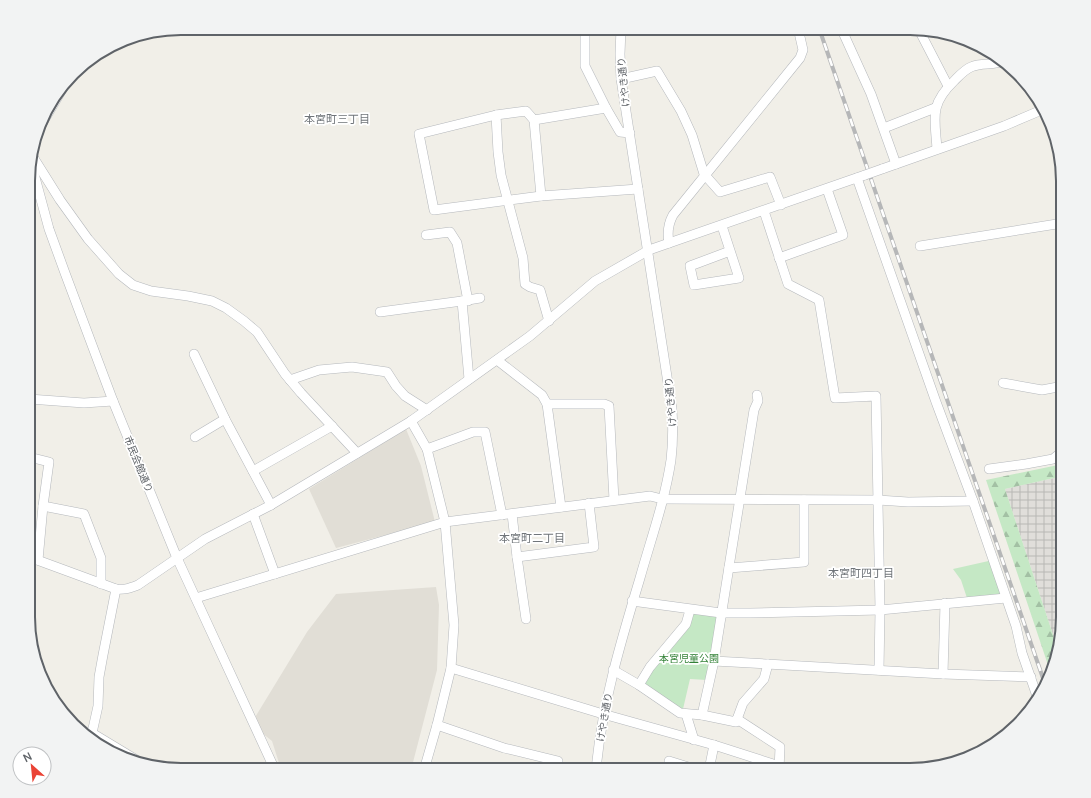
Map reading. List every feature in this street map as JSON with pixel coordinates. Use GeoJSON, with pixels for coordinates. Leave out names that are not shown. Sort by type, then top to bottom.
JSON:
{"type":"FeatureCollection","features":[{"type":"Feature","properties":{"kind":"street"},"geometry":{"type":"LineString","coordinates":[[585,35],[585,66],[620,132],[630,133]]}},
{"type":"Feature","properties":{"kind":"street","name":"けやき通り"},"geometry":{"type":"LineString","coordinates":[[597,763],[603,714],[632,601],[662,499],[670,461],[672,442],[672,408],[649,250],[621,79],[621,35]]}},
{"type":"Feature","properties":{"kind":"street"},"geometry":{"type":"LineString","coordinates":[[668,243],[669,222],[673,214],[704,174],[800,58],[802,50],[799,35]]}},
{"type":"Feature","properties":{"kind":"street"},"geometry":{"type":"LineString","coordinates":[[845,35],[866,82],[896,164]]}},
{"type":"Feature","properties":{"kind":"street"},"geometry":{"type":"LineString","coordinates":[[922,35],[948,86]]}},
{"type":"Feature","properties":{"kind":"street"},"geometry":{"type":"LineString","coordinates":[[937,149],[935,108],[948,86],[971,66],[996,63]]}},
{"type":"Feature","properties":{"kind":"street"},"geometry":{"type":"LineString","coordinates":[[621,79],[657,71],[681,111],[692,135],[704,174],[720,192],[770,177],[781,205]]}},
{"type":"Feature","properties":{"kind":"street"},"geometry":{"type":"LineString","coordinates":[[534,120],[606,108]]}},
{"type":"Feature","properties":{"kind":"street"},"geometry":{"type":"LineString","coordinates":[[884,128],[935,108]]}},
{"type":"Feature","properties":{"kind":"street"},"geometry":{"type":"LineString","coordinates":[[541,196],[534,120],[526,111],[496,115],[419,134],[434,210],[541,196],[638,188]]}},
{"type":"Feature","properties":{"kind":"street"},"geometry":{"type":"LineString","coordinates":[[35,559],[116,589],[125,590],[138,585],[205,539],[271,504],[411,421],[470,380],[549,321],[595,281],[649,250],[722,226],[1004,126],[1038,111]]}},
{"type":"Feature","properties":{"kind":"street"},"geometry":{"type":"LineString","coordinates":[[496,115],[501,175],[522,258],[525,284],[540,290],[549,321]]}},
{"type":"Feature","properties":{"kind":"street"},"geometry":{"type":"LineString","coordinates":[[36,160],[60,200],[88,239],[119,274],[133,285],[151,291],[212,301],[226,308],[257,332],[290,380],[357,453]]}},
{"type":"Feature","properties":{"kind":"street"},"geometry":{"type":"LineString","coordinates":[[861,176],[936,402],[973,501],[1006,598],[1036,691]]}},
{"type":"Feature","properties":{"kind":"street","name":"市民会館通り"},"geometry":{"type":"LineString","coordinates":[[35,181],[64,273],[113,400],[177,558],[272,763]]}},
{"type":"Feature","properties":{"kind":"street"},"geometry":{"type":"LineString","coordinates":[[780,258],[843,235],[827,189]]}},
{"type":"Feature","properties":{"kind":"street"},"geometry":{"type":"LineString","coordinates":[[764,211],[788,284],[819,300],[835,398],[876,396],[880,610],[879,670]]}},
{"type":"Feature","properties":{"kind":"street"},"geometry":{"type":"LineString","coordinates":[[920,246],[1056,224]]}},
{"type":"Feature","properties":{"kind":"street"},"geometry":{"type":"LineString","coordinates":[[722,226],[739,278],[694,285],[690,266],[730,251]]}},
{"type":"Feature","properties":{"kind":"street"},"geometry":{"type":"LineString","coordinates":[[426,234],[450,232],[457,243],[465,301],[470,380]]}},
{"type":"Feature","properties":{"kind":"street"},"geometry":{"type":"LineString","coordinates":[[380,312],[480,298]]}},
{"type":"Feature","properties":{"kind":"street"},"geometry":{"type":"LineString","coordinates":[[194,354],[225,419],[271,504]]}},
{"type":"Feature","properties":{"kind":"street"},"geometry":{"type":"LineString","coordinates":[[497,360],[542,395],[547,404],[561,507]]}},
{"type":"Feature","properties":{"kind":"street"},"geometry":{"type":"LineString","coordinates":[[290,380],[319,370],[352,367],[387,372],[405,396],[427,410]]}},
{"type":"Feature","properties":{"kind":"street"},"geometry":{"type":"LineString","coordinates":[[1003,384],[1042,390],[1056,387]]}},
{"type":"Feature","properties":{"kind":"street"},"geometry":{"type":"LineString","coordinates":[[702,715],[714,661],[754,410],[758,401],[757,395]]}},
{"type":"Feature","properties":{"kind":"street"},"geometry":{"type":"LineString","coordinates":[[35,399],[84,403],[113,400]]}},
{"type":"Feature","properties":{"kind":"street"},"geometry":{"type":"LineString","coordinates":[[547,404],[604,404],[609,406],[614,500]]}},
{"type":"Feature","properties":{"kind":"street"},"geometry":{"type":"LineString","coordinates":[[195,437],[225,419]]}},
{"type":"Feature","properties":{"kind":"street"},"geometry":{"type":"LineString","coordinates":[[411,421],[427,449],[445,522],[454,624],[451,668],[426,763]]}},
{"type":"Feature","properties":{"kind":"street"},"geometry":{"type":"LineString","coordinates":[[253,470],[332,426]]}},
{"type":"Feature","properties":{"kind":"street"},"geometry":{"type":"LineString","coordinates":[[427,449],[473,432],[484,432],[502,515]]}},
{"type":"Feature","properties":{"kind":"street"},"geometry":{"type":"LineString","coordinates":[[989,469],[1026,464],[1053,459],[1056,457]]}},
{"type":"Feature","properties":{"kind":"street"},"geometry":{"type":"LineString","coordinates":[[35,458],[50,462],[43,506],[38,560]]}},
{"type":"Feature","properties":{"kind":"street"},"geometry":{"type":"LineString","coordinates":[[196,598],[445,522],[589,503],[650,496],[662,499],[878,500],[908,502],[973,501]]}},
{"type":"Feature","properties":{"kind":"street"},"geometry":{"type":"LineString","coordinates":[[729,568],[804,562],[804,500]]}},
{"type":"Feature","properties":{"kind":"street"},"geometry":{"type":"LineString","coordinates":[[517,557],[594,547],[589,503]]}},
{"type":"Feature","properties":{"kind":"street"},"geometry":{"type":"LineString","coordinates":[[43,506],[84,514],[101,558],[102,584]]}},
{"type":"Feature","properties":{"kind":"street"},"geometry":{"type":"LineString","coordinates":[[253,514],[276,574]]}},
{"type":"Feature","properties":{"kind":"street"},"geometry":{"type":"LineString","coordinates":[[512,514],[526,619]]}},
{"type":"Feature","properties":{"kind":"street"},"geometry":{"type":"LineString","coordinates":[[116,589],[99,677],[98,706],[92,733],[124,751]]}},
{"type":"Feature","properties":{"kind":"street"},"geometry":{"type":"LineString","coordinates":[[632,601],[721,613],[880,610],[1006,598]]}},
{"type":"Feature","properties":{"kind":"street"},"geometry":{"type":"LineString","coordinates":[[943,674],[945,604]]}},
{"type":"Feature","properties":{"kind":"street"},"geometry":{"type":"LineString","coordinates":[[639,685],[650,667],[686,624],[690,610]]}},
{"type":"Feature","properties":{"kind":"street"},"geometry":{"type":"LineString","coordinates":[[714,661],[943,674],[1031,677]]}},
{"type":"Feature","properties":{"kind":"street"},"geometry":{"type":"LineString","coordinates":[[614,670],[680,713],[702,715],[736,722],[743,703],[764,679],[768,664]]}},
{"type":"Feature","properties":{"kind":"street"},"geometry":{"type":"LineString","coordinates":[[451,668],[603,714],[714,745],[765,763]]}},
{"type":"Feature","properties":{"kind":"street"},"geometry":{"type":"LineString","coordinates":[[686,714],[694,740]]}},
{"type":"Feature","properties":{"kind":"street"},"geometry":{"type":"LineString","coordinates":[[737,719],[780,747],[779,763]]}},
{"type":"Feature","properties":{"kind":"street"},"geometry":{"type":"LineString","coordinates":[[437,725],[504,748],[558,761]]}},
{"type":"Feature","properties":{"kind":"street"},"geometry":{"type":"LineString","coordinates":[[710,763],[714,745]]}},
{"type":"Feature","properties":{"kind":"street"},"geometry":{"type":"LineString","coordinates":[[669,761],[675,763]]}},
{"type":"Feature","properties":{"kind":"shaded area"},"geometry":{"type":"Polygon","coordinates":[[[406,429],[421,466],[435,522],[336,548],[309,489],[406,429]]]}},
{"type":"Feature","properties":{"kind":"shaded area"},"geometry":{"type":"Polygon","coordinates":[[[1056,478],[1056,627],[1054,639],[1005,489],[1056,478]]]}},
{"type":"Feature","properties":{"kind":"shaded area"},"geometry":{"type":"Polygon","coordinates":[[[436,587],[439,605],[437,670],[413,763],[279,763],[272,741],[251,724],[307,632],[336,594],[436,587]]]}},
{"type":"Feature","properties":{"kind":"green space"},"geometry":{"type":"Polygon","coordinates":[[[1056,465],[1056,478],[1005,489],[1054,639],[1048,665],[986,480],[1056,465]]]}},
{"type":"Feature","properties":{"kind":"green space"},"geometry":{"type":"Polygon","coordinates":[[[993,560],[1006,598],[968,601],[961,580],[953,569],[993,560]]]}},
{"type":"Feature","properties":{"kind":"green space","name":"本宮児童公園"},"geometry":{"type":"Polygon","coordinates":[[[693,613],[717,616],[707,680],[690,679],[683,709],[675,708],[642,686],[693,613]]]}},
{"type":"Feature","properties":{"kind":"railway"},"geometry":{"type":"LineString","coordinates":[[821,35],[1043,678]]}},
{"type":"Feature","properties":{"kind":"district","name":"本宮町三丁目"},"geometry":{"type":"Point","coordinates":[337,118]}},
{"type":"Feature","properties":{"kind":"district","name":"本宮町二丁目"},"geometry":{"type":"Point","coordinates":[532,537]}},
{"type":"Feature","properties":{"kind":"district","name":"本宮町四丁目"},"geometry":{"type":"Point","coordinates":[861,572]}}]}
